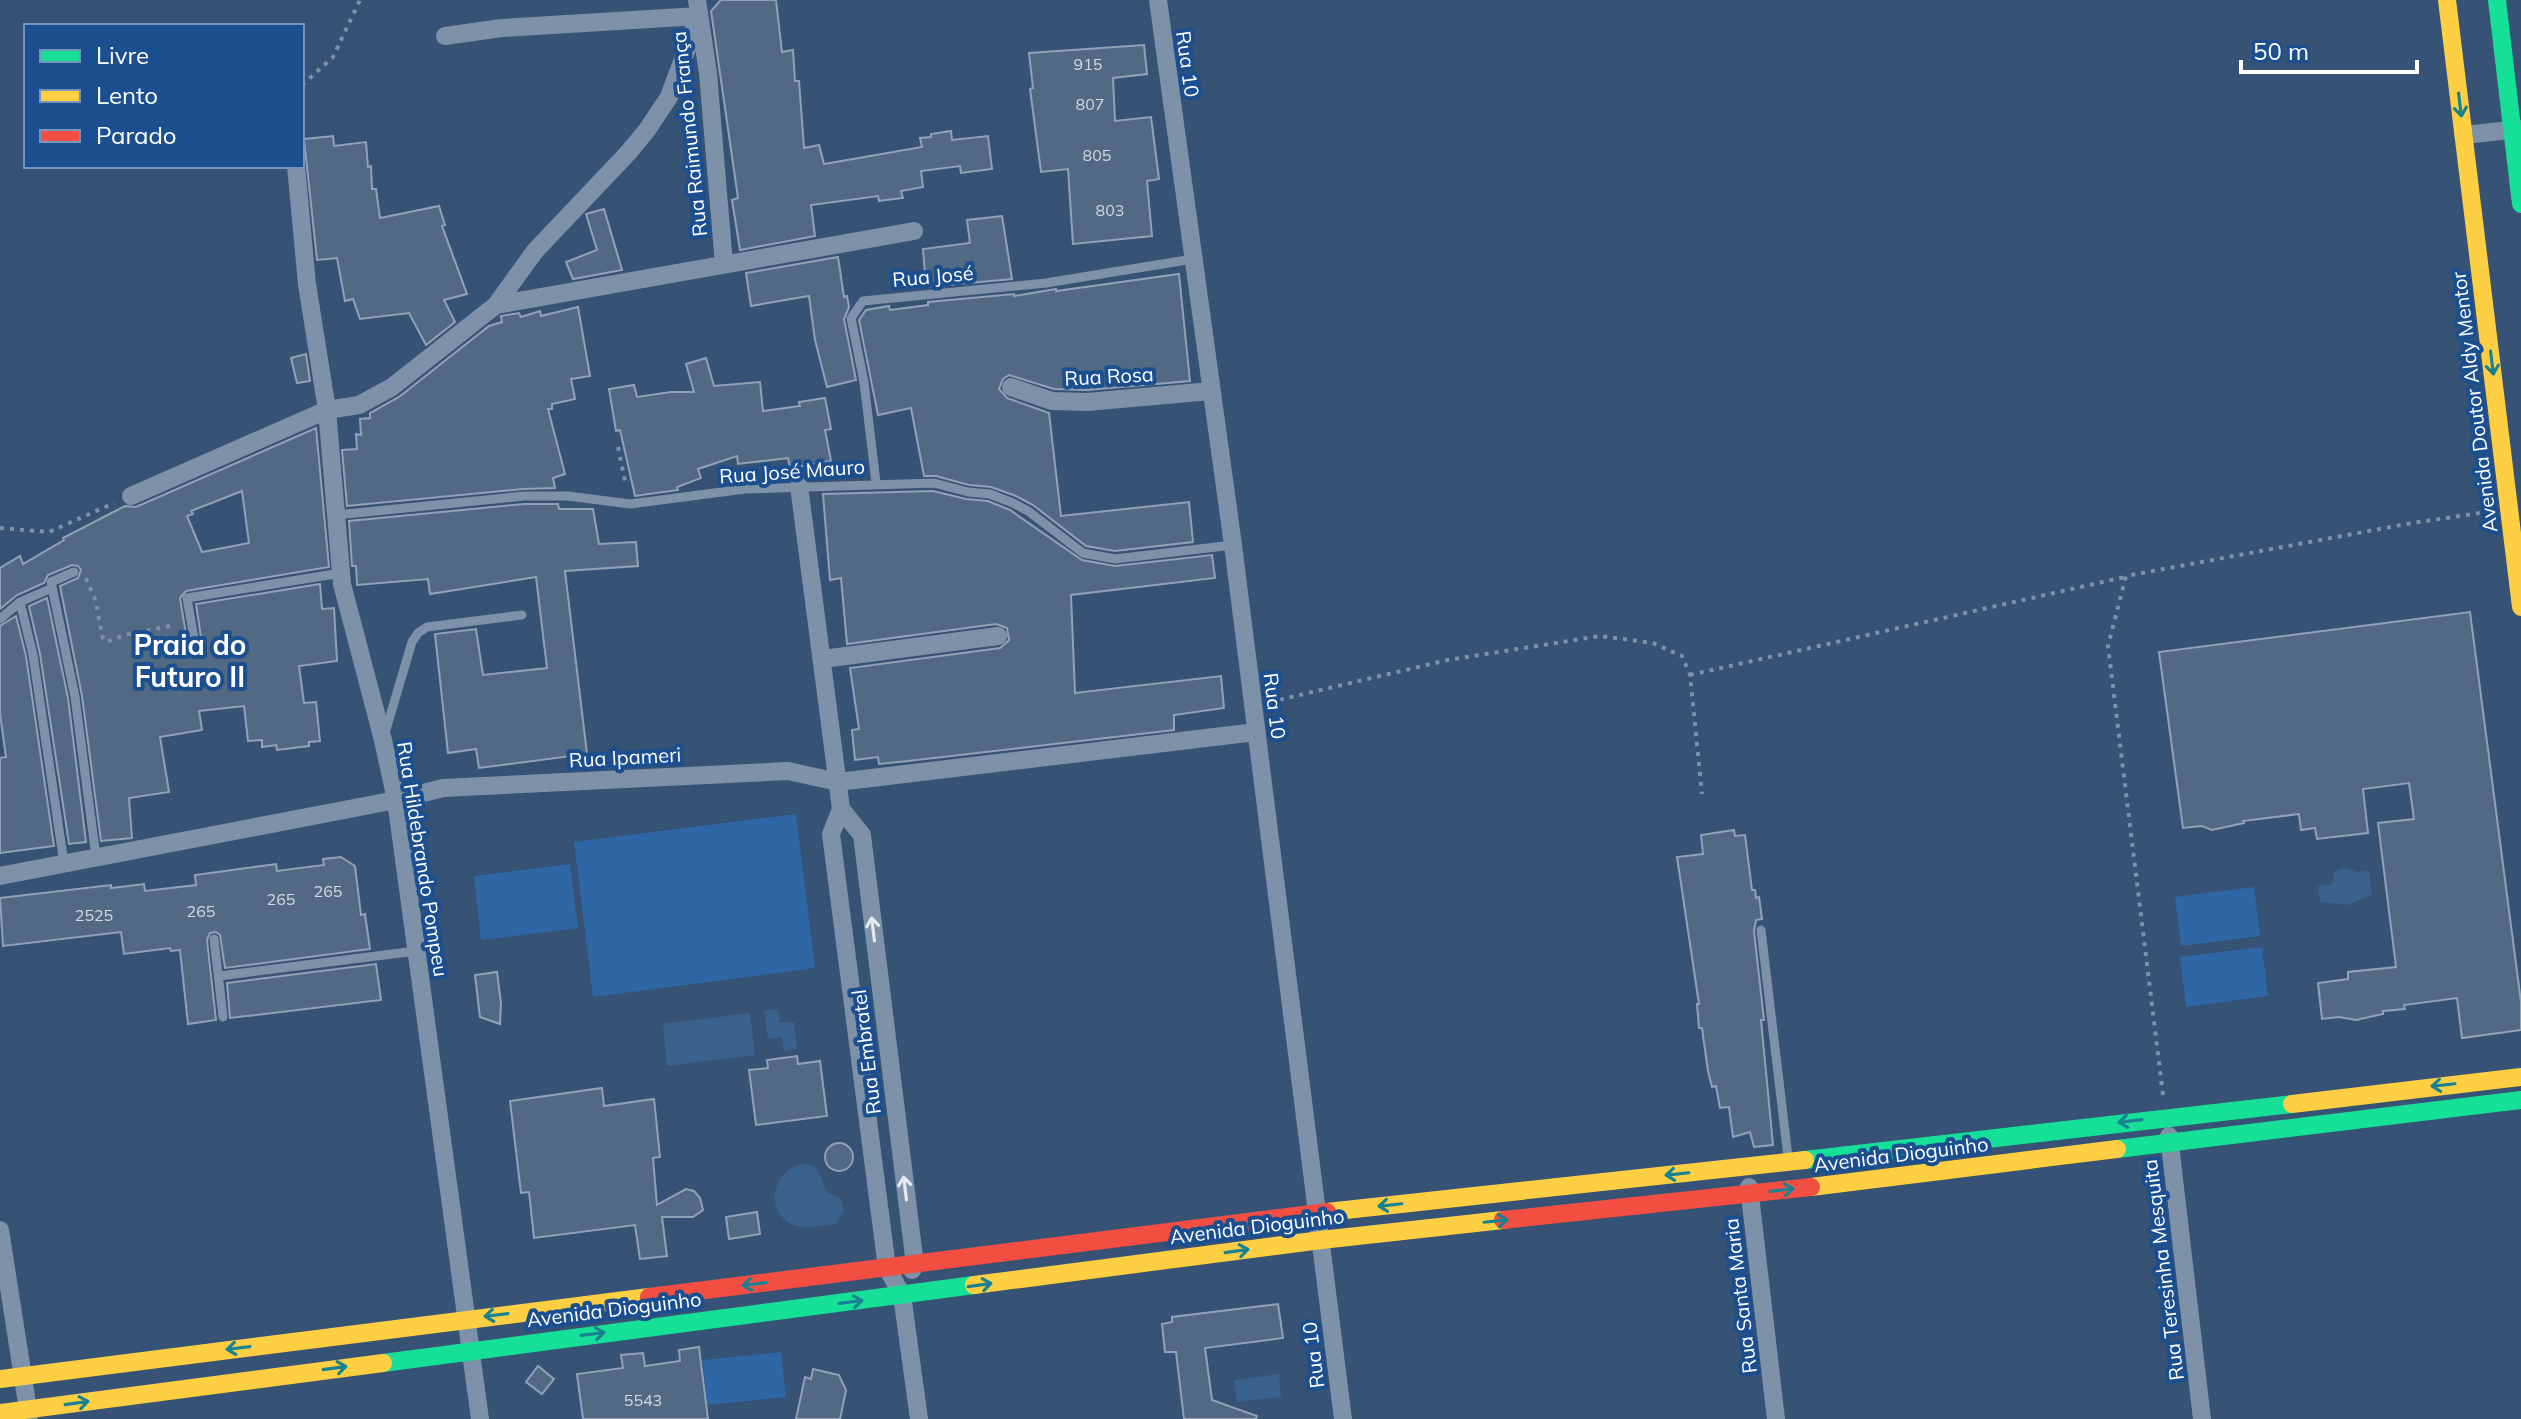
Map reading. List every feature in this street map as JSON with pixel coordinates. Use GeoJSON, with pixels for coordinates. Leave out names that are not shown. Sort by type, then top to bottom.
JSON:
{"type":"FeatureCollection","features":[{"type":"Feature","properties":{"kind":"main road","name":"Avenida Doutor Aldy Mentor"},"geometry":{"type":"LineString","coordinates":[[2447,0],[2517,546],[2521,607]]}},
{"type":"Feature","properties":{"kind":"main road"},"geometry":{"type":"LineString","coordinates":[[2497,0],[2516,130],[2521,204]]}},
{"type":"Feature","properties":{"kind":"main road","name":"Avenida Dioguinho"},"geometry":{"type":"LineString","coordinates":[[0,1379],[1318,1213],[1747,1167],[2521,1077]]}},
{"type":"Feature","properties":{"kind":"main road","name":"Avenida Dioguinho"},"geometry":{"type":"LineString","coordinates":[[0,1413],[29,1414],[470,1349],[1321,1240],[1750,1194],[2521,1100]]}},
{"type":"Feature","properties":{"kind":"street","name":"Rua 10"},"geometry":{"type":"LineString","coordinates":[[1158,0],[1233,545],[1343,1419]]}},
{"type":"Feature","properties":{"kind":"street"},"geometry":{"type":"LineString","coordinates":[[131,496],[327,410],[359,405],[392,387],[459,337],[496,305],[535,251],[647,130],[669,97],[698,8],[445,36]]}},
{"type":"Feature","properties":{"kind":"street","name":"Rua Raimundo França"},"geometry":{"type":"LineString","coordinates":[[698,8],[708,73],[724,264]]}},
{"type":"Feature","properties":{"kind":"street"},"geometry":{"type":"LineString","coordinates":[[2463,135],[2516,130]]}},
{"type":"Feature","properties":{"kind":"street","name":"Rua Hildebrando Pompeu"},"geometry":{"type":"LineString","coordinates":[[296,168],[307,284],[327,410],[341,573],[348,616],[383,740],[396,800],[480,1419]]}},
{"type":"Feature","properties":{"kind":"street"},"geometry":{"type":"LineString","coordinates":[[496,305],[914,231]]}},
{"type":"Feature","properties":{"kind":"street","name":"Rua Rosa"},"geometry":{"type":"LineString","coordinates":[[1011,387],[1052,401],[1211,391]]}},
{"type":"Feature","properties":{"kind":"street","name":"Rua Embratel"},"geometry":{"type":"LineString","coordinates":[[799,486],[841,809],[831,834],[887,1268],[902,1295],[919,1419]]}},
{"type":"Feature","properties":{"kind":"street"},"geometry":{"type":"LineString","coordinates":[[823,659],[998,636]]}},
{"type":"Feature","properties":{"kind":"street","name":"Rua Ipameri"},"geometry":{"type":"LineString","coordinates":[[0,876],[396,800],[443,788],[788,771],[838,782],[1256,732]]}},
{"type":"Feature","properties":{"kind":"street","name":"Rua Embratel"},"geometry":{"type":"LineString","coordinates":[[841,809],[862,835],[915,1265]]}},
{"type":"Feature","properties":{"kind":"street","name":"Rua Teresinha Mesquita"},"geometry":{"type":"LineString","coordinates":[[2165,1117],[2202,1419]]}},
{"type":"Feature","properties":{"kind":"street","name":"Rua Santa Maria"},"geometry":{"type":"LineString","coordinates":[[1747,1167],[1776,1419]]}},
{"type":"Feature","properties":{"kind":"street"},"geometry":{"type":"LineString","coordinates":[[0,1230],[29,1414]]}},
{"type":"Feature","properties":{"kind":"street"},"geometry":{"type":"LineString","coordinates":[[902,1295],[915,1265]]}},
{"type":"Feature","properties":{"kind":"lane","name":"Rua José"},"geometry":{"type":"LineString","coordinates":[[876,483],[864,382],[851,318],[863,301],[1046,283],[1193,259]]}},
{"type":"Feature","properties":{"kind":"lane","name":"Rua José Mauro"},"geometry":{"type":"LineString","coordinates":[[336,515],[524,496],[568,496],[630,504],[745,489],[934,483],[990,494],[1028,511],[1083,553],[1099,557],[1115,559],[1233,545]]}},
{"type":"Feature","properties":{"kind":"lane"},"geometry":{"type":"LineString","coordinates":[[74,572],[51,582],[75,697],[96,857]]}},
{"type":"Feature","properties":{"kind":"lane"},"geometry":{"type":"LineString","coordinates":[[195,644],[187,598],[341,573]]}},
{"type":"Feature","properties":{"kind":"lane"},"geometry":{"type":"LineString","coordinates":[[0,619],[20,602],[52,588]]}},
{"type":"Feature","properties":{"kind":"lane"},"geometry":{"type":"LineString","coordinates":[[20,602],[33,655],[64,863]]}},
{"type":"Feature","properties":{"kind":"lane"},"geometry":{"type":"LineString","coordinates":[[383,740],[412,642],[418,633],[427,627],[522,615]]}},
{"type":"Feature","properties":{"kind":"lane"},"geometry":{"type":"LineString","coordinates":[[1761,930],[1788,1162]]}},
{"type":"Feature","properties":{"kind":"lane"},"geometry":{"type":"LineString","coordinates":[[214,939],[223,1017]]}},
{"type":"Feature","properties":{"kind":"lane"},"geometry":{"type":"LineString","coordinates":[[219,976],[416,951]]}},
{"type":"Feature","properties":{"kind":"path"},"geometry":{"type":"LineString","coordinates":[[304,83],[333,57],[360,0]]}},
{"type":"Feature","properties":{"kind":"path"},"geometry":{"type":"LineString","coordinates":[[618,447],[630,504]]}},
{"type":"Feature","properties":{"kind":"path"},"geometry":{"type":"LineString","coordinates":[[0,528],[49,532],[131,496]]}},
{"type":"Feature","properties":{"kind":"path"},"geometry":{"type":"LineString","coordinates":[[1690,675],[2126,576],[2412,523],[2510,509]]}},
{"type":"Feature","properties":{"kind":"path"},"geometry":{"type":"LineString","coordinates":[[74,572],[85,576],[95,599],[106,642],[125,635],[191,623]]}},
{"type":"Feature","properties":{"kind":"path"},"geometry":{"type":"LineString","coordinates":[[2126,576],[2108,646],[2165,1117]]}},
{"type":"Feature","properties":{"kind":"path"},"geometry":{"type":"LineString","coordinates":[[1253,706],[1448,660],[1600,636],[1653,643],[1682,656],[1690,675],[1702,794]]}},
{"type":"Feature","properties":{"kind":"shaded area"},"geometry":{"type":"Polygon","coordinates":[[[796,814],[815,968],[593,997],[574,842],[796,814]]]}},
{"type":"Feature","properties":{"kind":"shaded area"},"geometry":{"type":"Polygon","coordinates":[[[570,864],[578,928],[481,940],[474,876],[570,864]]]}},
{"type":"Feature","properties":{"kind":"shaded area"},"geometry":{"type":"Polygon","coordinates":[[[2347,868],[2357,872],[2369,870],[2372,895],[2347,905],[2320,902],[2318,886],[2330,885],[2334,871],[2347,868]]]}},
{"type":"Feature","properties":{"kind":"shaded area"},"geometry":{"type":"Polygon","coordinates":[[[2254,887],[2260,936],[2181,946],[2175,897],[2254,887]]]}},
{"type":"Feature","properties":{"kind":"shaded area"},"geometry":{"type":"Polygon","coordinates":[[[2262,947],[2268,996],[2186,1007],[2180,957],[2262,947]]]}},
{"type":"Feature","properties":{"kind":"shaded area"},"geometry":{"type":"Polygon","coordinates":[[[778,1009],[780,1023],[794,1022],[797,1049],[784,1051],[782,1037],[768,1039],[764,1011],[778,1009]]]}},
{"type":"Feature","properties":{"kind":"shaded area"},"geometry":{"type":"Polygon","coordinates":[[[750,1013],[755,1055],[667,1066],[663,1024],[750,1013]]]}},
{"type":"Feature","properties":{"kind":"shaded area"},"geometry":{"type":"Polygon","coordinates":[[[809,1164],[819,1172],[826,1191],[841,1199],[844,1211],[836,1224],[798,1226],[778,1212],[775,1191],[779,1181],[796,1166],[809,1164]]]}},
{"type":"Feature","properties":{"kind":"shaded area"},"geometry":{"type":"Polygon","coordinates":[[[781,1352],[786,1397],[707,1405],[703,1360],[781,1352]]]}},
{"type":"Feature","properties":{"kind":"shaded area"},"geometry":{"type":"Polygon","coordinates":[[[1279,1374],[1281,1397],[1237,1402],[1234,1380],[1279,1374]]]}},
{"type":"Feature","properties":{"kind":"building"},"geometry":{"type":"Polygon","coordinates":[[[721,0],[776,0],[782,52],[793,50],[795,81],[799,81],[804,148],[819,145],[824,164],[922,147],[920,138],[951,131],[952,140],[988,136],[992,169],[961,173],[960,166],[921,171],[923,187],[901,191],[903,198],[879,201],[878,196],[811,205],[815,236],[740,250],[732,200],[738,198],[711,11],[721,0]]]}},
{"type":"Feature","properties":{"kind":"building"},"geometry":{"type":"Polygon","coordinates":[[[1144,45],[1147,74],[1113,78],[1115,121],[1151,117],[1159,179],[1147,181],[1152,236],[1073,244],[1068,169],[1041,172],[1030,89],[1033,88],[1029,53],[1144,45]]]}},
{"type":"Feature","properties":{"kind":"building"},"geometry":{"type":"Polygon","coordinates":[[[333,136],[334,146],[366,142],[372,189],[376,189],[380,218],[439,206],[445,225],[442,226],[467,294],[444,300],[455,322],[426,345],[409,313],[360,319],[353,299],[345,301],[337,258],[317,260],[304,139],[333,136]]]}},
{"type":"Feature","properties":{"kind":"building"},"geometry":{"type":"Polygon","coordinates":[[[604,209],[622,270],[573,279],[566,262],[597,250],[586,214],[604,209]]]}},
{"type":"Feature","properties":{"kind":"building"},"geometry":{"type":"Polygon","coordinates":[[[1002,216],[1012,279],[926,287],[923,249],[970,243],[967,220],[1002,216]]]}},
{"type":"Feature","properties":{"kind":"building"},"geometry":{"type":"Polygon","coordinates":[[[838,257],[844,297],[847,296],[849,307],[844,319],[856,380],[827,387],[815,340],[809,296],[751,306],[746,273],[838,257]]]}},
{"type":"Feature","properties":{"kind":"building"},"geometry":{"type":"Polygon","coordinates":[[[1179,274],[1190,381],[1087,390],[1054,389],[1009,375],[1003,379],[999,389],[1007,398],[1049,413],[1061,516],[1189,502],[1193,542],[1115,551],[1086,546],[1033,505],[1016,496],[991,487],[924,476],[911,408],[878,415],[859,320],[866,310],[1014,296],[1179,274]]]}},
{"type":"Feature","properties":{"kind":"building"},"geometry":{"type":"Polygon","coordinates":[[[578,307],[590,376],[571,379],[575,399],[552,404],[552,409],[548,409],[565,474],[553,478],[555,488],[347,506],[342,450],[357,449],[356,434],[361,435],[360,419],[370,418],[370,413],[399,397],[489,326],[502,322],[501,316],[519,313],[521,317],[540,311],[541,316],[578,307]]]}},
{"type":"Feature","properties":{"kind":"building"},"geometry":{"type":"Polygon","coordinates":[[[306,354],[310,381],[297,383],[291,358],[306,354]]]}},
{"type":"Feature","properties":{"kind":"building"},"geometry":{"type":"Polygon","coordinates":[[[706,358],[714,386],[760,382],[763,411],[800,406],[799,402],[825,398],[831,429],[825,430],[831,461],[790,468],[788,458],[738,464],[737,456],[698,469],[701,478],[677,487],[678,490],[635,496],[620,430],[616,431],[609,389],[634,385],[637,397],[694,392],[686,364],[706,358]]]}},
{"type":"Feature","properties":{"kind":"building"},"geometry":{"type":"Polygon","coordinates":[[[316,428],[329,567],[186,591],[180,598],[188,646],[196,651],[202,644],[196,604],[320,584],[322,609],[334,608],[337,661],[299,666],[304,703],[316,702],[320,741],[309,742],[309,746],[277,750],[276,745],[262,747],[262,740],[248,741],[244,706],[199,711],[202,730],[160,737],[169,792],[129,798],[132,838],[101,841],[82,696],[60,586],[78,578],[81,570],[72,565],[48,575],[44,583],[17,595],[0,609],[0,568],[20,556],[23,564],[63,538],[125,506],[136,507],[316,428]],[[242,491],[191,511],[193,514],[187,516],[202,552],[249,543],[242,491]]]}},
{"type":"Feature","properties":{"kind":"building"},"geometry":{"type":"Polygon","coordinates":[[[933,491],[988,501],[1010,510],[1082,560],[1115,566],[1212,555],[1215,578],[1071,595],[1075,693],[1221,676],[1224,708],[1174,715],[1174,730],[879,764],[878,757],[855,760],[852,730],[859,729],[850,668],[1000,648],[1009,640],[1007,628],[996,624],[847,644],[841,578],[830,580],[823,494],[933,491]]]}},
{"type":"Feature","properties":{"kind":"building"},"geometry":{"type":"Polygon","coordinates":[[[524,504],[558,504],[559,509],[593,509],[599,544],[636,542],[638,566],[565,571],[587,754],[479,768],[476,749],[448,753],[435,634],[476,629],[483,675],[547,668],[536,577],[430,594],[428,579],[357,585],[356,566],[352,566],[349,521],[524,504]]]}},
{"type":"Feature","properties":{"kind":"building"},"geometry":{"type":"Polygon","coordinates":[[[47,598],[68,698],[86,842],[69,844],[40,654],[29,606],[47,598]]]}},
{"type":"Feature","properties":{"kind":"building"},"geometry":{"type":"Polygon","coordinates":[[[2470,612],[2521,1002],[2521,1030],[2462,1038],[2457,998],[2404,1005],[2405,1009],[2383,1011],[2383,1014],[2356,1020],[2339,1017],[2322,1019],[2318,983],[2348,979],[2348,972],[2396,967],[2378,823],[2414,819],[2409,783],[2363,789],[2368,833],[2317,839],[2315,828],[2301,830],[2299,814],[2243,821],[2212,830],[2202,826],[2183,828],[2159,652],[2470,612]]]}},
{"type":"Feature","properties":{"kind":"building"},"geometry":{"type":"Polygon","coordinates":[[[16,616],[26,656],[54,846],[0,853],[0,758],[6,757],[0,714],[0,626],[16,616]]]}},
{"type":"Feature","properties":{"kind":"building"},"geometry":{"type":"Polygon","coordinates":[[[1734,830],[1735,836],[1745,835],[1752,890],[1755,890],[1756,898],[1759,897],[1762,919],[1756,920],[1754,931],[1773,1145],[1754,1147],[1750,1132],[1733,1137],[1729,1107],[1720,1108],[1716,1086],[1712,1087],[1702,1028],[1699,1028],[1699,1004],[1677,857],[1703,854],[1701,835],[1734,830]]]}},
{"type":"Feature","properties":{"kind":"building"},"geometry":{"type":"Polygon","coordinates":[[[341,857],[355,866],[361,915],[365,914],[370,949],[225,968],[220,935],[210,933],[207,940],[216,1020],[188,1024],[180,950],[171,951],[170,948],[124,954],[121,932],[3,946],[0,898],[111,885],[111,888],[144,884],[145,891],[196,885],[195,875],[276,864],[277,871],[324,865],[323,859],[341,857]]]}},
{"type":"Feature","properties":{"kind":"building"},"geometry":{"type":"Polygon","coordinates":[[[376,964],[381,1000],[230,1018],[227,983],[376,964]]]}},
{"type":"Feature","properties":{"kind":"building"},"geometry":{"type":"Polygon","coordinates":[[[497,972],[500,1024],[480,1017],[475,975],[497,972]]]}},
{"type":"Feature","properties":{"kind":"building"},"geometry":{"type":"Polygon","coordinates":[[[797,1056],[798,1064],[820,1061],[827,1116],[756,1125],[749,1070],[768,1068],[767,1060],[797,1056]]]}},
{"type":"Feature","properties":{"kind":"building"},"geometry":{"type":"Polygon","coordinates":[[[602,1088],[604,1106],[654,1099],[660,1157],[653,1158],[657,1205],[686,1189],[694,1191],[700,1198],[703,1210],[693,1217],[662,1217],[667,1256],[640,1259],[635,1225],[534,1238],[529,1192],[521,1193],[510,1101],[602,1088]]]}},
{"type":"Feature","properties":{"kind":"building"},"geometry":{"type":"Polygon","coordinates":[[[839,1143],[849,1147],[853,1157],[849,1167],[839,1171],[829,1167],[825,1157],[829,1147],[839,1143]]]}},
{"type":"Feature","properties":{"kind":"building"},"geometry":{"type":"Polygon","coordinates":[[[757,1212],[760,1234],[729,1239],[726,1217],[757,1212]]]}},
{"type":"Feature","properties":{"kind":"building"},"geometry":{"type":"Polygon","coordinates":[[[1278,1304],[1283,1338],[1205,1348],[1212,1400],[1257,1416],[1256,1419],[1184,1419],[1176,1352],[1165,1352],[1162,1324],[1172,1322],[1172,1317],[1278,1304]]]}},
{"type":"Feature","properties":{"kind":"building"},"geometry":{"type":"Polygon","coordinates":[[[699,1347],[708,1419],[583,1419],[577,1374],[623,1368],[621,1355],[643,1353],[645,1366],[680,1361],[679,1350],[699,1347]]]}},
{"type":"Feature","properties":{"kind":"building"},"geometry":{"type":"Polygon","coordinates":[[[538,1366],[554,1379],[542,1394],[526,1382],[538,1366]]]}},
{"type":"Feature","properties":{"kind":"building"},"geometry":{"type":"Polygon","coordinates":[[[813,1369],[839,1375],[846,1390],[840,1419],[796,1419],[805,1377],[811,1379],[813,1369]]]}},
{"type":"Feature","properties":{"kind":"traffic: fast"},"geometry":{"type":"LineString","coordinates":[[2497,0],[2521,204]]}},
{"type":"Feature","properties":{"kind":"traffic: fast"},"geometry":{"type":"LineString","coordinates":[[2117,1149],[2521,1100]]}},
{"type":"Feature","properties":{"kind":"traffic: fast"},"geometry":{"type":"LineString","coordinates":[[1805,1160],[2292,1104]]}},
{"type":"Feature","properties":{"kind":"traffic: fast"},"geometry":{"type":"LineString","coordinates":[[383,1363],[974,1285]]}},
{"type":"Feature","properties":{"kind":"traffic: slow"},"geometry":{"type":"LineString","coordinates":[[2447,0],[2521,607]]}},
{"type":"Feature","properties":{"kind":"traffic: slow"},"geometry":{"type":"LineString","coordinates":[[2292,1104],[2521,1077]]}},
{"type":"Feature","properties":{"kind":"traffic: slow"},"geometry":{"type":"LineString","coordinates":[[1811,1187],[2117,1149]]}},
{"type":"Feature","properties":{"kind":"traffic: slow"},"geometry":{"type":"LineString","coordinates":[[1327,1212],[1805,1160]]}},
{"type":"Feature","properties":{"kind":"traffic: slow"},"geometry":{"type":"LineString","coordinates":[[974,1285],[1503,1220]]}},
{"type":"Feature","properties":{"kind":"traffic: slow"},"geometry":{"type":"LineString","coordinates":[[0,1379],[649,1297]]}},
{"type":"Feature","properties":{"kind":"traffic: slow"},"geometry":{"type":"LineString","coordinates":[[0,1413],[383,1363]]}},
{"type":"Feature","properties":{"kind":"traffic: jam"},"geometry":{"type":"LineString","coordinates":[[1503,1220],[1811,1187]]}},
{"type":"Feature","properties":{"kind":"traffic: jam"},"geometry":{"type":"LineString","coordinates":[[649,1297],[1327,1212]]}},
{"type":"Feature","properties":{"kind":"district","name":"Praia do Futuro II"},"geometry":{"type":"Point","coordinates":[190,660]}}]}
